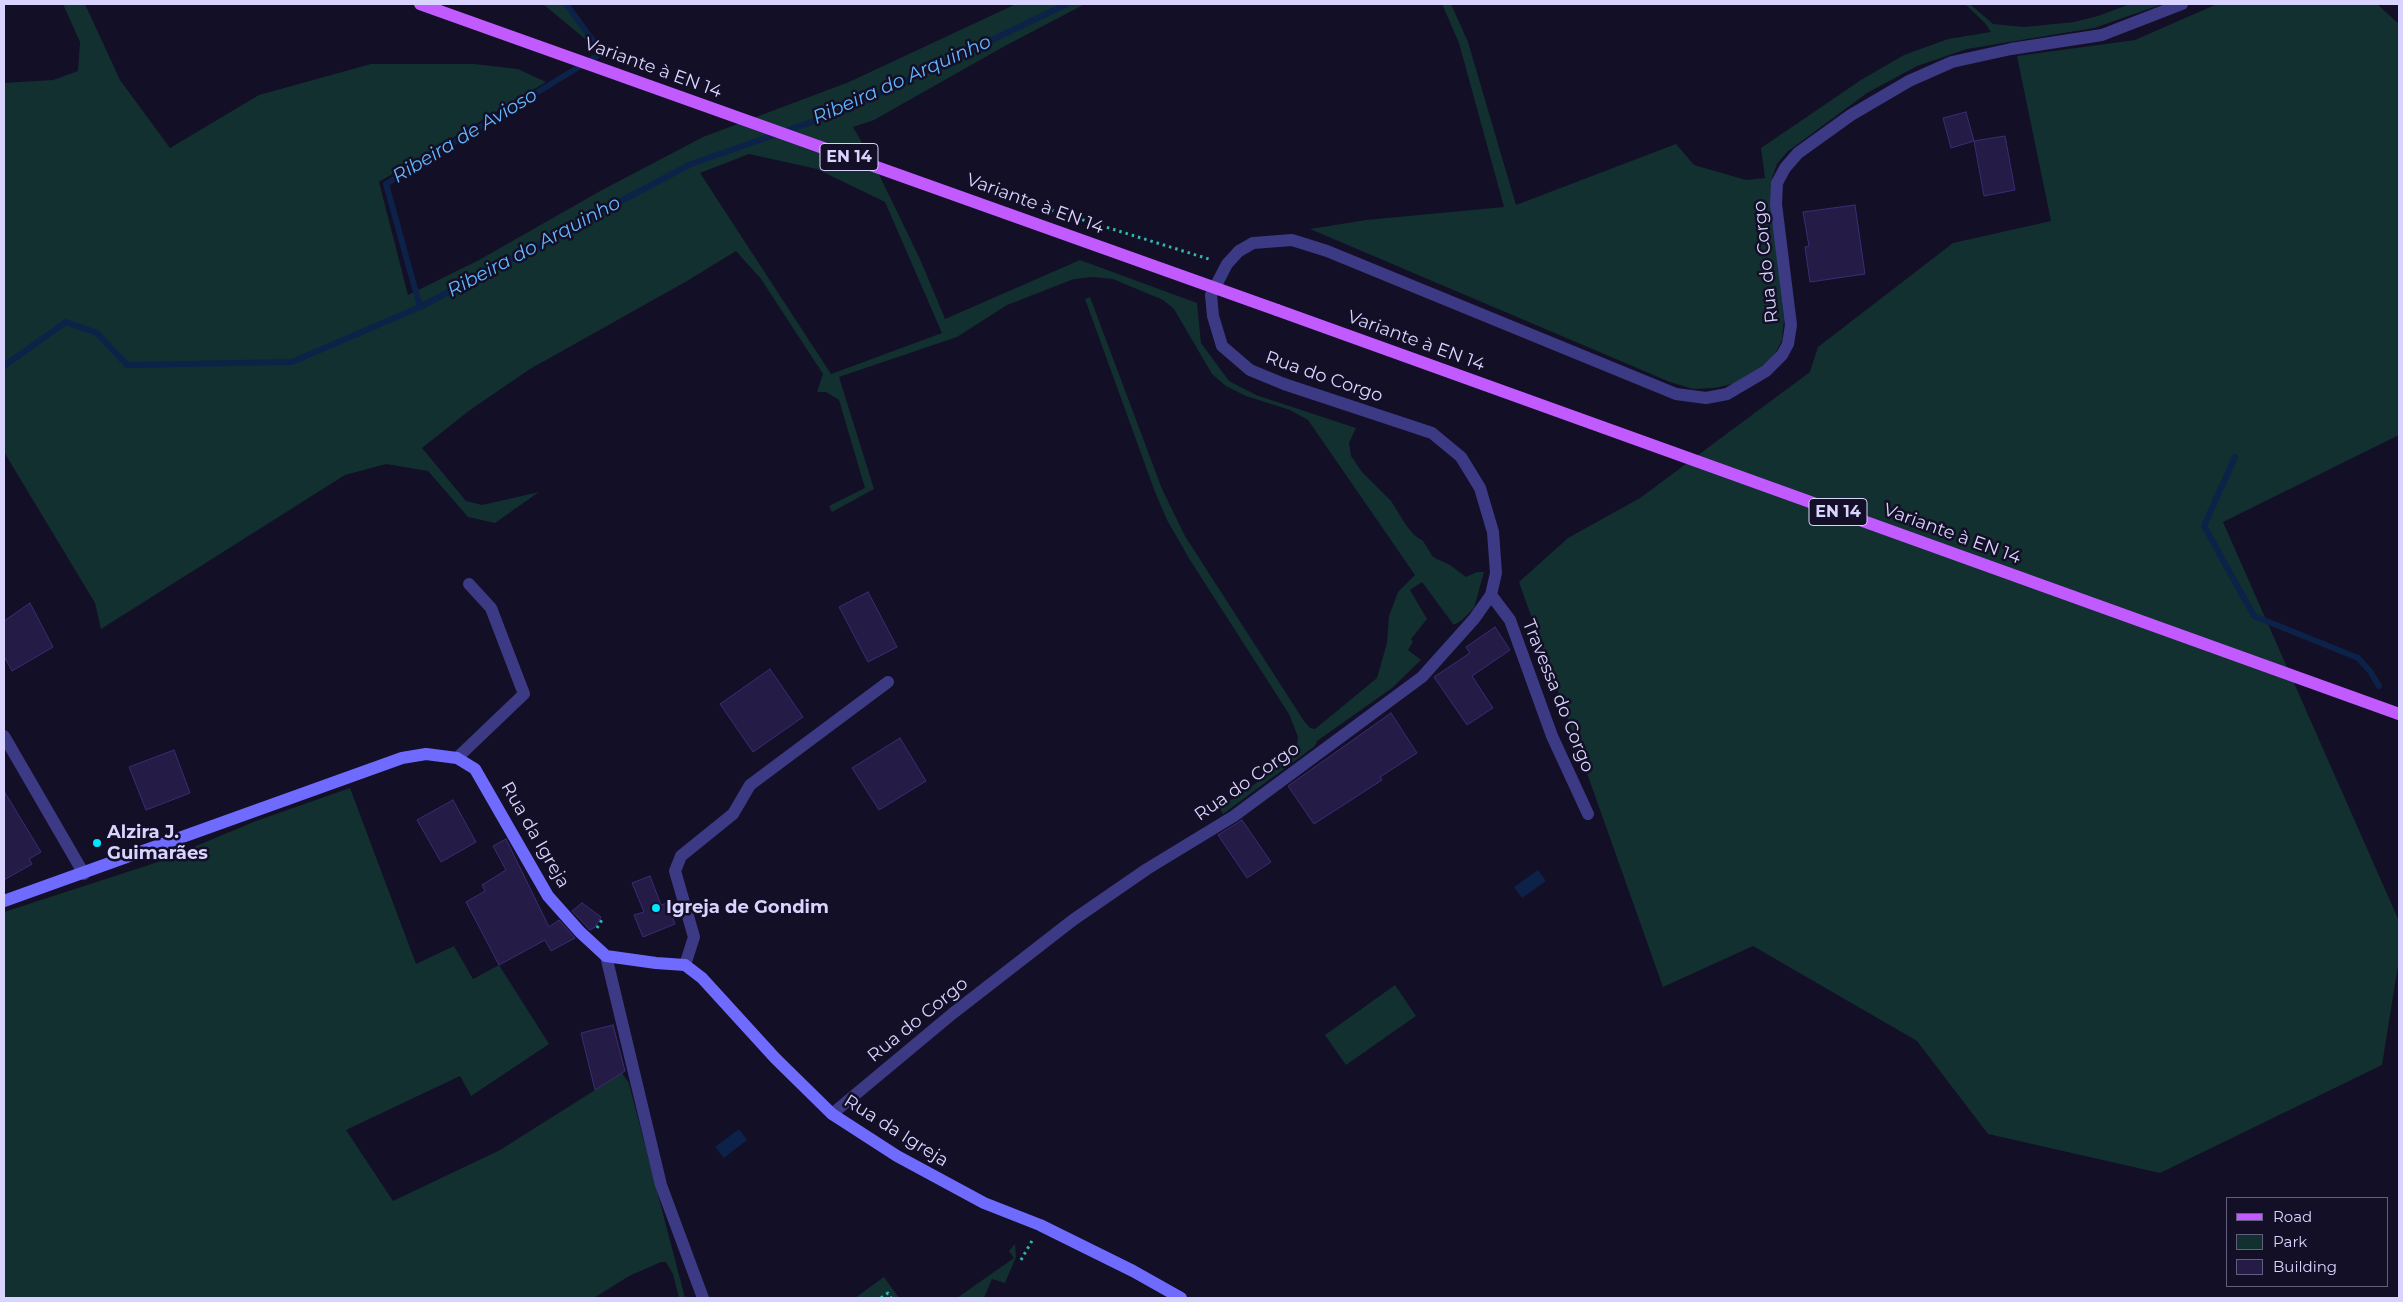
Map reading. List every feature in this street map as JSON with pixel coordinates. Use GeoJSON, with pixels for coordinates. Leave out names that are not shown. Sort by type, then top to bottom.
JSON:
{"type":"FeatureCollection","features":[{"type":"Feature","properties":{"kind":"main road","name":"Variante à EN 14"},"geometry":{"type":"LineString","coordinates":[[420,4],[2399,714]]}},
{"type":"Feature","properties":{"kind":"street","name":"Rua do Corgo"},"geometry":{"type":"LineString","coordinates":[[832,1114],[952,1014],[1073,920],[1148,868],[1234,816],[1422,677],[1474,619],[1491,595],[1496,573],[1493,532],[1480,488],[1461,457],[1432,433],[1284,384],[1250,370],[1222,346],[1213,316],[1212,295],[1227,264],[1239,250],[1253,243],[1292,240],[1327,251],[1676,394],[1706,398],[1727,394],[1766,371],[1782,355],[1788,344],[1791,325],[1776,204],[1777,184],[1785,168],[1798,153],[1851,116],[1909,81],[1952,62],[2011,49],[2102,35],[2182,4]]}},
{"type":"Feature","properties":{"kind":"street"},"geometry":{"type":"LineString","coordinates":[[457,758],[524,694],[491,608],[469,584]]}},
{"type":"Feature","properties":{"kind":"street","name":"Travessa do Corgo"},"geometry":{"type":"LineString","coordinates":[[1491,595],[1510,620],[1552,736],[1588,814]]}},
{"type":"Feature","properties":{"kind":"street"},"geometry":{"type":"LineString","coordinates":[[702,1298],[661,1185],[606,956],[685,965],[694,936],[675,870],[681,856],[733,814],[750,785],[888,682]]}},
{"type":"Feature","properties":{"kind":"street"},"geometry":{"type":"LineString","coordinates":[[4,736],[84,874]]}},
{"type":"Feature","properties":{"kind":"street","name":"Rua da Igreja"},"geometry":{"type":"LineString","coordinates":[[4,901],[84,874],[402,758],[426,754],[457,758],[475,769],[548,896],[580,932],[606,956]]}},
{"type":"Feature","properties":{"kind":"street","name":"Rua da Igreja"},"geometry":{"type":"LineString","coordinates":[[685,965],[702,978],[775,1058],[832,1114],[897,1156],[984,1203],[1040,1225],[1133,1270],[1181,1298]]}},
{"type":"Feature","properties":{"kind":"path"},"geometry":{"type":"LineString","coordinates":[[597,929],[603,918]]}},
{"type":"Feature","properties":{"kind":"path"},"geometry":{"type":"LineString","coordinates":[[1021,1260],[1040,1225]]}},
{"type":"Feature","properties":{"kind":"path"},"geometry":{"type":"LineString","coordinates":[[881,1298],[888,1293],[891,1298]]}},
{"type":"Feature","properties":{"kind":"green space"},"geometry":{"type":"Polygon","coordinates":[[[63,4],[85,4],[120,80],[170,148],[259,95],[371,64],[474,64],[518,69],[546,82],[379,182],[408,295],[479,260],[602,190],[703,137],[849,82],[1016,4],[1085,4],[1003,47],[874,120],[853,127],[872,160],[920,259],[945,319],[1080,260],[1197,303],[1201,343],[1229,381],[1256,395],[1356,428],[1349,443],[1351,456],[1362,472],[1391,501],[1406,525],[1414,535],[1423,541],[1433,557],[1450,565],[1466,577],[1477,572],[1484,572],[1474,608],[1462,620],[1453,624],[1422,582],[1410,590],[1427,619],[1411,639],[1413,642],[1408,650],[1421,660],[1392,688],[1317,741],[1315,746],[1223,814],[1217,803],[1234,799],[1270,773],[1297,745],[1298,737],[1289,714],[1190,560],[1167,520],[1155,492],[1085,299],[1090,297],[1162,489],[1185,536],[1304,721],[1310,728],[1315,729],[1377,678],[1387,643],[1389,616],[1398,592],[1415,575],[1308,420],[1290,410],[1246,396],[1226,386],[1212,374],[1174,309],[1163,300],[1113,279],[1093,277],[1074,279],[1007,305],[957,337],[839,377],[874,489],[832,512],[829,506],[865,488],[839,400],[826,392],[817,392],[823,374],[761,279],[736,251],[687,281],[530,369],[470,410],[422,448],[466,501],[482,505],[539,492],[495,523],[468,517],[428,471],[386,464],[345,475],[101,629],[95,603],[4,452],[4,83],[53,80],[78,71],[80,42],[63,4]],[[749,154],[700,173],[831,374],[942,333],[885,202],[817,169],[749,154]]]}},
{"type":"Feature","properties":{"kind":"green space"},"geometry":{"type":"Polygon","coordinates":[[[543,4],[566,4],[602,53],[543,4]]]}},
{"type":"Feature","properties":{"kind":"green space"},"geometry":{"type":"Polygon","coordinates":[[[1442,4],[1451,4],[1468,42],[1516,205],[1676,144],[1694,165],[1746,180],[1765,178],[1761,148],[1861,80],[1904,55],[1948,39],[1991,32],[1985,23],[1965,4],[1970,4],[1993,24],[2024,27],[2074,22],[2098,16],[2130,4],[2163,4],[2094,28],[1967,49],[1917,66],[1867,93],[1787,152],[1777,164],[1772,178],[1771,201],[1784,319],[1782,340],[1774,356],[1755,374],[1736,383],[1715,388],[1693,389],[1670,382],[1310,229],[1366,220],[1504,207],[1459,43],[1442,4]]]}},
{"type":"Feature","properties":{"kind":"green space"},"geometry":{"type":"Polygon","coordinates":[[[2217,4],[2377,4],[2399,24],[2399,435],[2223,522],[2399,921],[2399,959],[2382,1065],[2160,1173],[1988,1134],[1917,1041],[1753,946],[1663,987],[1519,582],[1568,538],[1640,498],[1810,372],[1818,347],[1953,243],[2051,221],[2017,56],[2135,40],[2217,4]]]}},
{"type":"Feature","properties":{"kind":"green space"},"geometry":{"type":"Polygon","coordinates":[[[350,788],[416,964],[454,946],[473,979],[499,965],[549,1044],[471,1096],[460,1076],[346,1130],[393,1201],[500,1150],[622,1073],[629,1083],[685,1298],[679,1298],[673,1274],[666,1262],[661,1262],[629,1276],[594,1298],[4,1298],[4,912],[155,863],[256,821],[350,788]]]}},
{"type":"Feature","properties":{"kind":"green space"},"geometry":{"type":"Polygon","coordinates":[[[1395,985],[1416,1016],[1346,1065],[1325,1035],[1395,985]]]}},
{"type":"Feature","properties":{"kind":"green space"},"geometry":{"type":"Polygon","coordinates":[[[1015,1244],[1016,1257],[1005,1283],[992,1279],[984,1298],[957,1298],[1014,1258],[1009,1251],[1015,1244]]]}},
{"type":"Feature","properties":{"kind":"green space"},"geometry":{"type":"Polygon","coordinates":[[[884,1277],[899,1298],[855,1298],[884,1277]]]}},
{"type":"Feature","properties":{"kind":"water"},"geometry":{"type":"Polygon","coordinates":[[[1538,870],[1546,881],[1522,898],[1514,887],[1538,870]]]}},
{"type":"Feature","properties":{"kind":"water"},"geometry":{"type":"Polygon","coordinates":[[[739,1129],[747,1140],[724,1158],[715,1147],[739,1129]]]}},
{"type":"Feature","properties":{"kind":"building"},"geometry":{"type":"Polygon","coordinates":[[[1966,112],[1974,141],[1951,148],[1943,118],[1966,112]]]}},
{"type":"Feature","properties":{"kind":"building"},"geometry":{"type":"Polygon","coordinates":[[[2005,136],[2015,190],[1984,196],[1974,141],[2005,136]]]}},
{"type":"Feature","properties":{"kind":"building"},"geometry":{"type":"Polygon","coordinates":[[[1855,205],[1865,274],[1810,282],[1805,247],[1809,246],[1803,212],[1855,205]]]}},
{"type":"Feature","properties":{"kind":"building"},"geometry":{"type":"Polygon","coordinates":[[[868,592],[897,647],[868,662],[839,607],[868,592]]]}},
{"type":"Feature","properties":{"kind":"building"},"geometry":{"type":"Polygon","coordinates":[[[30,603],[53,647],[12,671],[4,656],[4,621],[30,603]]]}},
{"type":"Feature","properties":{"kind":"building"},"geometry":{"type":"Polygon","coordinates":[[[1495,627],[1510,650],[1472,676],[1493,708],[1467,725],[1434,677],[1470,653],[1466,647],[1495,627]]]}},
{"type":"Feature","properties":{"kind":"building"},"geometry":{"type":"Polygon","coordinates":[[[770,669],[803,717],[753,752],[720,704],[770,669]]]}},
{"type":"Feature","properties":{"kind":"building"},"geometry":{"type":"Polygon","coordinates":[[[1391,713],[1417,753],[1380,777],[1382,780],[1314,824],[1288,786],[1391,713]]]}},
{"type":"Feature","properties":{"kind":"building"},"geometry":{"type":"Polygon","coordinates":[[[900,738],[926,781],[879,810],[852,768],[900,738]]]}},
{"type":"Feature","properties":{"kind":"building"},"geometry":{"type":"Polygon","coordinates":[[[174,750],[190,793],[146,810],[129,767],[174,750]]]}},
{"type":"Feature","properties":{"kind":"building"},"geometry":{"type":"Polygon","coordinates":[[[4,791],[41,852],[29,859],[32,864],[4,880],[4,791]]]}},
{"type":"Feature","properties":{"kind":"building"},"geometry":{"type":"Polygon","coordinates":[[[453,800],[476,842],[441,862],[417,820],[453,800]]]}},
{"type":"Feature","properties":{"kind":"building"},"geometry":{"type":"Polygon","coordinates":[[[1242,820],[1271,862],[1247,878],[1218,835],[1242,820]]]}},
{"type":"Feature","properties":{"kind":"building"},"geometry":{"type":"Polygon","coordinates":[[[506,839],[549,927],[559,920],[575,938],[551,951],[545,940],[499,965],[466,902],[485,891],[482,885],[506,870],[493,846],[506,839]]]}},
{"type":"Feature","properties":{"kind":"building","name":"Igreja de Gondim"},"geometry":{"type":"Polygon","coordinates":[[[650,876],[661,905],[667,903],[675,924],[643,937],[634,915],[644,912],[632,883],[650,876]]]}},
{"type":"Feature","properties":{"kind":"building"},"geometry":{"type":"Polygon","coordinates":[[[582,903],[601,917],[595,927],[590,930],[572,911],[582,903]]]}},
{"type":"Feature","properties":{"kind":"building"},"geometry":{"type":"Polygon","coordinates":[[[613,1025],[625,1071],[595,1090],[581,1033],[613,1025]]]}},
{"type":"Feature","properties":{"kind":"waterway","name":"Ribeira de Avioso"},"geometry":{"type":"LineString","coordinates":[[420,307],[386,184],[602,53],[566,4]]}},
{"type":"Feature","properties":{"kind":"waterway","name":"Ribeira do Arquinho"},"geometry":{"type":"LineString","coordinates":[[4,366],[66,322],[97,333],[127,365],[292,362],[420,307],[691,164],[843,111],[1067,4]]}},
{"type":"Feature","properties":{"kind":"waterway"},"geometry":{"type":"LineString","coordinates":[[2235,457],[2204,526],[2254,616],[2358,658],[2370,671],[2379,686]]}},
{"type":"Feature","properties":{"kind":"place","name":"Alzira J. Guimarães"},"geometry":{"type":"Point","coordinates":[97,843]}},
{"type":"Feature","properties":{"kind":"place","name":"Igreja de Gondim"},"geometry":{"type":"Point","coordinates":[656,908]}}]}
